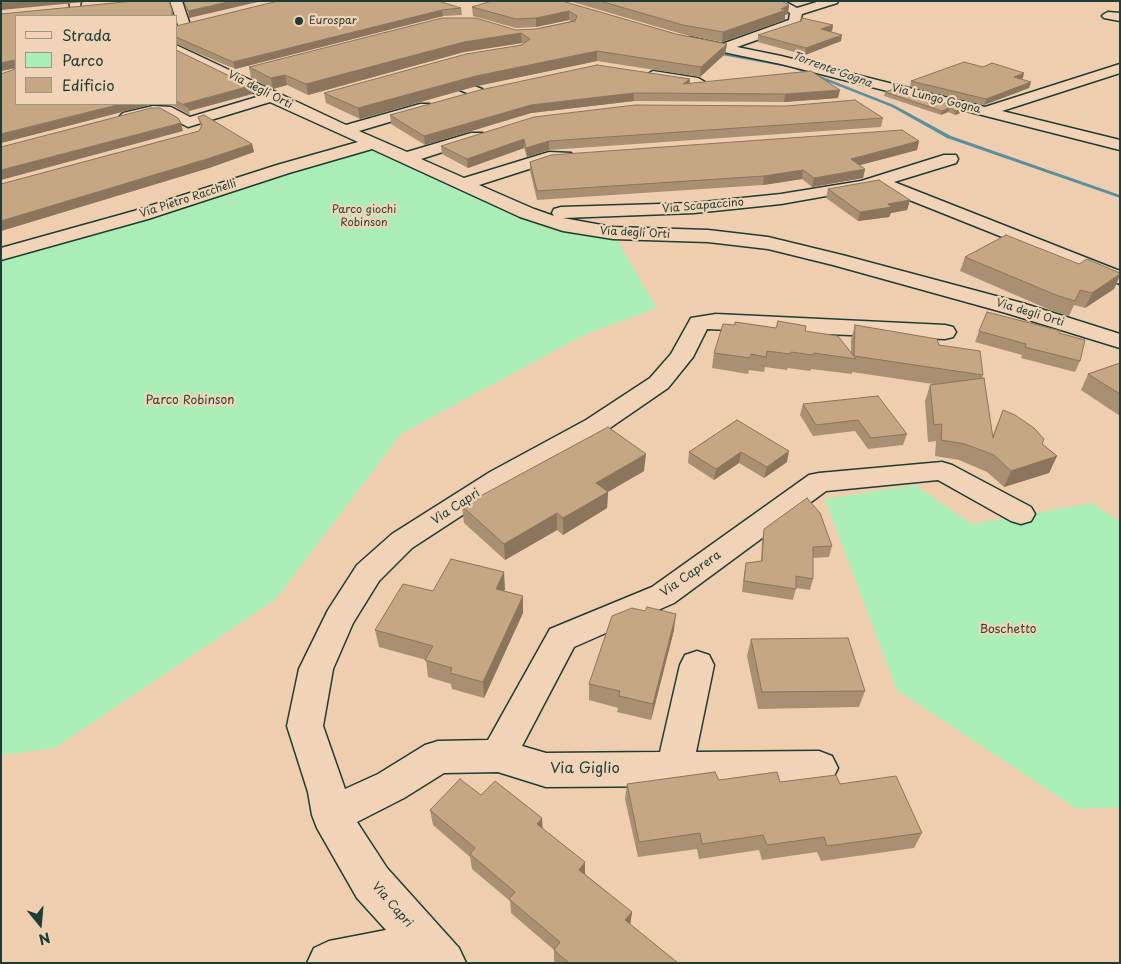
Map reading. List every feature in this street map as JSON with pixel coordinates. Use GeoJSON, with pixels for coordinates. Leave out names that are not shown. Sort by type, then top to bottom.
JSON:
{"type":"FeatureCollection","features":[{"type":"Feature","properties":{"kind":"street"},"geometry":{"type":"LineString","coordinates":[[176,1],[180,26],[199,22]]}},
{"type":"Feature","properties":{"kind":"street"},"geometry":{"type":"LineString","coordinates":[[775,1],[796,12],[833,1]]}},
{"type":"Feature","properties":{"kind":"street"},"geometry":{"type":"LineString","coordinates":[[723,48],[795,22],[796,12]]}},
{"type":"Feature","properties":{"kind":"street","name":"Via Lungo Gogna"},"geometry":{"type":"LineString","coordinates":[[680,39],[781,60],[1120,145]]}},
{"type":"Feature","properties":{"kind":"street","name":"Via degli Orti"},"geometry":{"type":"LineString","coordinates":[[178,50],[261,89],[271,96],[527,213],[570,227],[613,233],[708,236],[768,243],[1014,308],[1120,341]]}},
{"type":"Feature","properties":{"kind":"street"},"geometry":{"type":"LineString","coordinates":[[448,63],[422,70],[476,92]]}},
{"type":"Feature","properties":{"kind":"street"},"geometry":{"type":"LineString","coordinates":[[984,112],[1120,68]]}},
{"type":"Feature","properties":{"kind":"street"},"geometry":{"type":"LineString","coordinates":[[233,76],[249,72]]}},
{"type":"Feature","properties":{"kind":"street"},"geometry":{"type":"LineString","coordinates":[[643,74],[698,82]]}},
{"type":"Feature","properties":{"kind":"street"},"geometry":{"type":"LineString","coordinates":[[458,97],[495,88]]}},
{"type":"Feature","properties":{"kind":"street"},"geometry":{"type":"LineString","coordinates":[[115,120],[153,110],[166,110],[187,129],[271,96]]}},
{"type":"Feature","properties":{"kind":"street"},"geometry":{"type":"LineString","coordinates":[[293,106],[312,101]]}},
{"type":"Feature","properties":{"kind":"street"},"geometry":{"type":"LineString","coordinates":[[345,130],[439,102]]}},
{"type":"Feature","properties":{"kind":"street"},"geometry":{"type":"LineString","coordinates":[[406,158],[496,131]]}},
{"type":"Feature","properties":{"kind":"street","name":"Via Pietro Racchelli"},"geometry":{"type":"LineString","coordinates":[[1,254],[141,215],[283,169],[374,143]]}},
{"type":"Feature","properties":{"kind":"street"},"geometry":{"type":"LineString","coordinates":[[463,184],[549,157],[579,155]]}},
{"type":"Feature","properties":{"kind":"street","name":"Via Scapaccino"},"geometry":{"type":"LineString","coordinates":[[527,213],[694,208],[781,198],[863,186],[950,159]]}},
{"type":"Feature","properties":{"kind":"street"},"geometry":{"type":"LineString","coordinates":[[878,181],[1120,278]]}},
{"type":"Feature","properties":{"kind":"street","name":"Via Capri"},"geometry":{"type":"LineString","coordinates":[[435,954],[372,882],[331,815],[327,792],[305,726],[316,669],[339,619],[368,573],[402,542],[500,478],[595,426],[659,383],[681,358],[699,324],[716,322],[945,332]]}},
{"type":"Feature","properties":{"kind":"street","name":"Via Caprera"},"geometry":{"type":"LineString","coordinates":[[498,756],[562,638],[663,595],[819,482],[942,471],[1021,514]]}},
{"type":"Feature","properties":{"kind":"street"},"geometry":{"type":"LineString","coordinates":[[674,770],[697,664]]}},
{"type":"Feature","properties":{"kind":"street"},"geometry":{"type":"LineString","coordinates":[[331,815],[391,786],[438,757],[498,756]]}},
{"type":"Feature","properties":{"kind":"street","name":"Via Giglio"},"geometry":{"type":"LineString","coordinates":[[498,756],[546,770],[819,768]]}},
{"type":"Feature","properties":{"kind":"street"},"geometry":{"type":"LineString","coordinates":[[329,963],[435,954]]}},
{"type":"Feature","properties":{"kind":"green space","name":"Parco Robinson"},"geometry":{"type":"Polygon","coordinates":[[[374,143],[527,213],[613,233],[657,308],[582,336],[401,434],[276,599],[55,748],[1,755],[1,255],[143,218],[290,173],[374,143]]]}},
{"type":"Feature","properties":{"kind":"green space","name":"Boschetto"},"geometry":{"type":"Polygon","coordinates":[[[915,485],[972,524],[1092,503],[1120,522],[1120,807],[1077,809],[897,690],[825,499],[915,485]]]}},
{"type":"Feature","properties":{"kind":"building"},"geometry":{"type":"Polygon","coordinates":[[[1,1],[23,1],[1,3],[1,1]]]}},
{"type":"Feature","properties":{"kind":"building"},"geometry":{"type":"Polygon","coordinates":[[[134,1],[169,1],[172,10],[172,15],[15,15],[15,69],[14,60],[1,63],[1,14],[134,1]]]}},
{"type":"Feature","properties":{"kind":"building"},"geometry":{"type":"Polygon","coordinates":[[[184,1],[232,1],[188,11],[184,1]]]}},
{"type":"Feature","properties":{"kind":"building"},"geometry":{"type":"Polygon","coordinates":[[[278,1],[438,1],[461,8],[442,10],[233,62],[178,38],[178,26],[278,1]]]}},
{"type":"Feature","properties":{"kind":"building"},"geometry":{"type":"Polygon","coordinates":[[[492,1],[562,1],[676,34],[727,44],[701,67],[597,51],[476,76],[358,108],[324,93],[466,54],[522,45],[530,39],[521,33],[464,42],[306,84],[285,75],[271,78],[249,67],[442,18],[476,18],[516,30],[536,29],[575,21],[577,16],[569,11],[536,18],[516,19],[472,7],[492,1]]]}},
{"type":"Feature","properties":{"kind":"building"},"geometry":{"type":"Polygon","coordinates":[[[600,1],[782,1],[789,5],[781,9],[786,10],[723,32],[683,25],[600,1]]]}},
{"type":"Feature","properties":{"kind":"building"},"geometry":{"type":"Polygon","coordinates":[[[802,18],[833,25],[821,29],[842,35],[806,48],[758,35],[801,21],[802,18]]]}},
{"type":"Feature","properties":{"kind":"building"},"geometry":{"type":"Polygon","coordinates":[[[178,51],[250,86],[184,104],[188,107],[178,102],[178,51]]]}},
{"type":"Feature","properties":{"kind":"building"},"geometry":{"type":"Polygon","coordinates":[[[964,62],[983,67],[992,63],[1024,73],[1014,77],[1031,82],[986,99],[911,81],[964,62]]]}},
{"type":"Feature","properties":{"kind":"building"},"geometry":{"type":"Polygon","coordinates":[[[597,65],[690,79],[683,84],[811,71],[840,90],[785,94],[634,93],[531,105],[424,136],[390,115],[480,90],[597,65]]]}},
{"type":"Feature","properties":{"kind":"building"},"geometry":{"type":"Polygon","coordinates":[[[15,69],[15,105],[117,105],[1,134],[1,74],[15,69]]]}},
{"type":"Feature","properties":{"kind":"building"},"geometry":{"type":"Polygon","coordinates":[[[891,90],[964,108],[956,111],[949,108],[942,111],[885,92],[891,90]]]}},
{"type":"Feature","properties":{"kind":"building"},"geometry":{"type":"Polygon","coordinates":[[[855,100],[883,118],[549,141],[526,148],[524,139],[467,159],[441,146],[534,117],[635,105],[786,106],[855,100]]]}},
{"type":"Feature","properties":{"kind":"building"},"geometry":{"type":"Polygon","coordinates":[[[151,108],[160,108],[178,118],[181,123],[1,170],[1,147],[151,108]]]}},
{"type":"Feature","properties":{"kind":"building"},"geometry":{"type":"Polygon","coordinates":[[[204,115],[252,144],[1,221],[1,184],[199,131],[202,125],[198,117],[204,115]]]}},
{"type":"Feature","properties":{"kind":"building"},"geometry":{"type":"Polygon","coordinates":[[[902,130],[919,141],[851,159],[865,169],[814,178],[803,170],[764,176],[537,191],[530,162],[551,155],[902,130]]]}},
{"type":"Feature","properties":{"kind":"building"},"geometry":{"type":"Polygon","coordinates":[[[879,180],[910,200],[888,204],[892,207],[860,212],[828,189],[879,180]]]}},
{"type":"Feature","properties":{"kind":"building"},"geometry":{"type":"Polygon","coordinates":[[[1006,235],[1079,264],[1087,259],[1120,274],[1092,293],[1080,290],[1075,301],[965,257],[1006,235]]]}},
{"type":"Feature","properties":{"kind":"building"},"geometry":{"type":"Polygon","coordinates":[[[987,312],[1061,331],[1059,333],[1085,340],[1080,361],[1025,347],[1026,344],[979,331],[987,312]]]}},
{"type":"Feature","properties":{"kind":"building"},"geometry":{"type":"Polygon","coordinates":[[[778,321],[806,326],[805,331],[838,336],[856,359],[791,352],[790,354],[767,351],[766,357],[751,354],[750,358],[714,353],[723,324],[735,325],[735,322],[776,328],[778,321]]]}},
{"type":"Feature","properties":{"kind":"building"},"geometry":{"type":"Polygon","coordinates":[[[855,325],[937,339],[939,345],[980,351],[983,375],[854,356],[855,325]]]}},
{"type":"Feature","properties":{"kind":"building"},"geometry":{"type":"Polygon","coordinates":[[[1120,363],[1120,394],[1088,374],[1120,363]]]}},
{"type":"Feature","properties":{"kind":"building"},"geometry":{"type":"Polygon","coordinates":[[[984,378],[993,438],[1003,410],[1015,415],[1034,428],[1044,439],[1042,444],[1057,456],[1011,471],[994,455],[965,444],[941,440],[942,424],[934,425],[930,385],[984,378]]]}},
{"type":"Feature","properties":{"kind":"building"},"geometry":{"type":"Polygon","coordinates":[[[878,396],[907,434],[871,438],[858,420],[816,425],[803,404],[878,396]]]}},
{"type":"Feature","properties":{"kind":"building"},"geometry":{"type":"Polygon","coordinates":[[[737,420],[789,451],[767,467],[741,452],[716,469],[689,452],[737,420]]]}},
{"type":"Feature","properties":{"kind":"building"},"geometry":{"type":"Polygon","coordinates":[[[608,427],[646,454],[596,483],[608,492],[563,518],[557,513],[504,544],[462,506],[608,427]]]}},
{"type":"Feature","properties":{"kind":"building"},"geometry":{"type":"Polygon","coordinates":[[[807,498],[820,513],[832,546],[813,547],[813,579],[796,576],[796,589],[744,581],[746,563],[762,561],[764,529],[807,498]]]}},
{"type":"Feature","properties":{"kind":"building"},"geometry":{"type":"Polygon","coordinates":[[[451,559],[504,572],[496,589],[523,596],[483,682],[450,673],[452,668],[425,660],[433,646],[375,630],[403,584],[433,591],[451,559]]]}},
{"type":"Feature","properties":{"kind":"building"},"geometry":{"type":"Polygon","coordinates":[[[647,607],[676,614],[653,704],[619,696],[620,691],[589,684],[612,616],[632,608],[645,611],[647,607]]]}},
{"type":"Feature","properties":{"kind":"building"},"geometry":{"type":"Polygon","coordinates":[[[848,638],[865,691],[762,692],[751,639],[848,638]]]}},
{"type":"Feature","properties":{"kind":"building"},"geometry":{"type":"Polygon","coordinates":[[[715,772],[719,780],[777,772],[780,782],[836,775],[840,784],[896,776],[922,833],[827,846],[824,837],[767,845],[763,835],[702,844],[700,833],[639,842],[627,784],[715,772]]]}},
{"type":"Feature","properties":{"kind":"building"},"geometry":{"type":"Polygon","coordinates":[[[460,779],[481,795],[495,781],[542,818],[537,824],[585,862],[579,870],[632,912],[625,920],[678,963],[569,963],[554,950],[560,942],[509,899],[515,892],[470,854],[475,848],[430,810],[460,779]]]}},
{"type":"Feature","properties":{"kind":"waterway","name":"Torrente Gogna"},"geometry":{"type":"LineString","coordinates":[[716,53],[794,67],[893,106],[949,137],[1120,197]]}},
{"type":"Feature","properties":{"kind":"place","name":"Eurospar"},"geometry":{"type":"Point","coordinates":[299,21]}},
{"type":"Feature","properties":{"kind":"park label","name":"Parco giochi Robinson"},"geometry":{"type":"Point","coordinates":[364,216]}}]}
